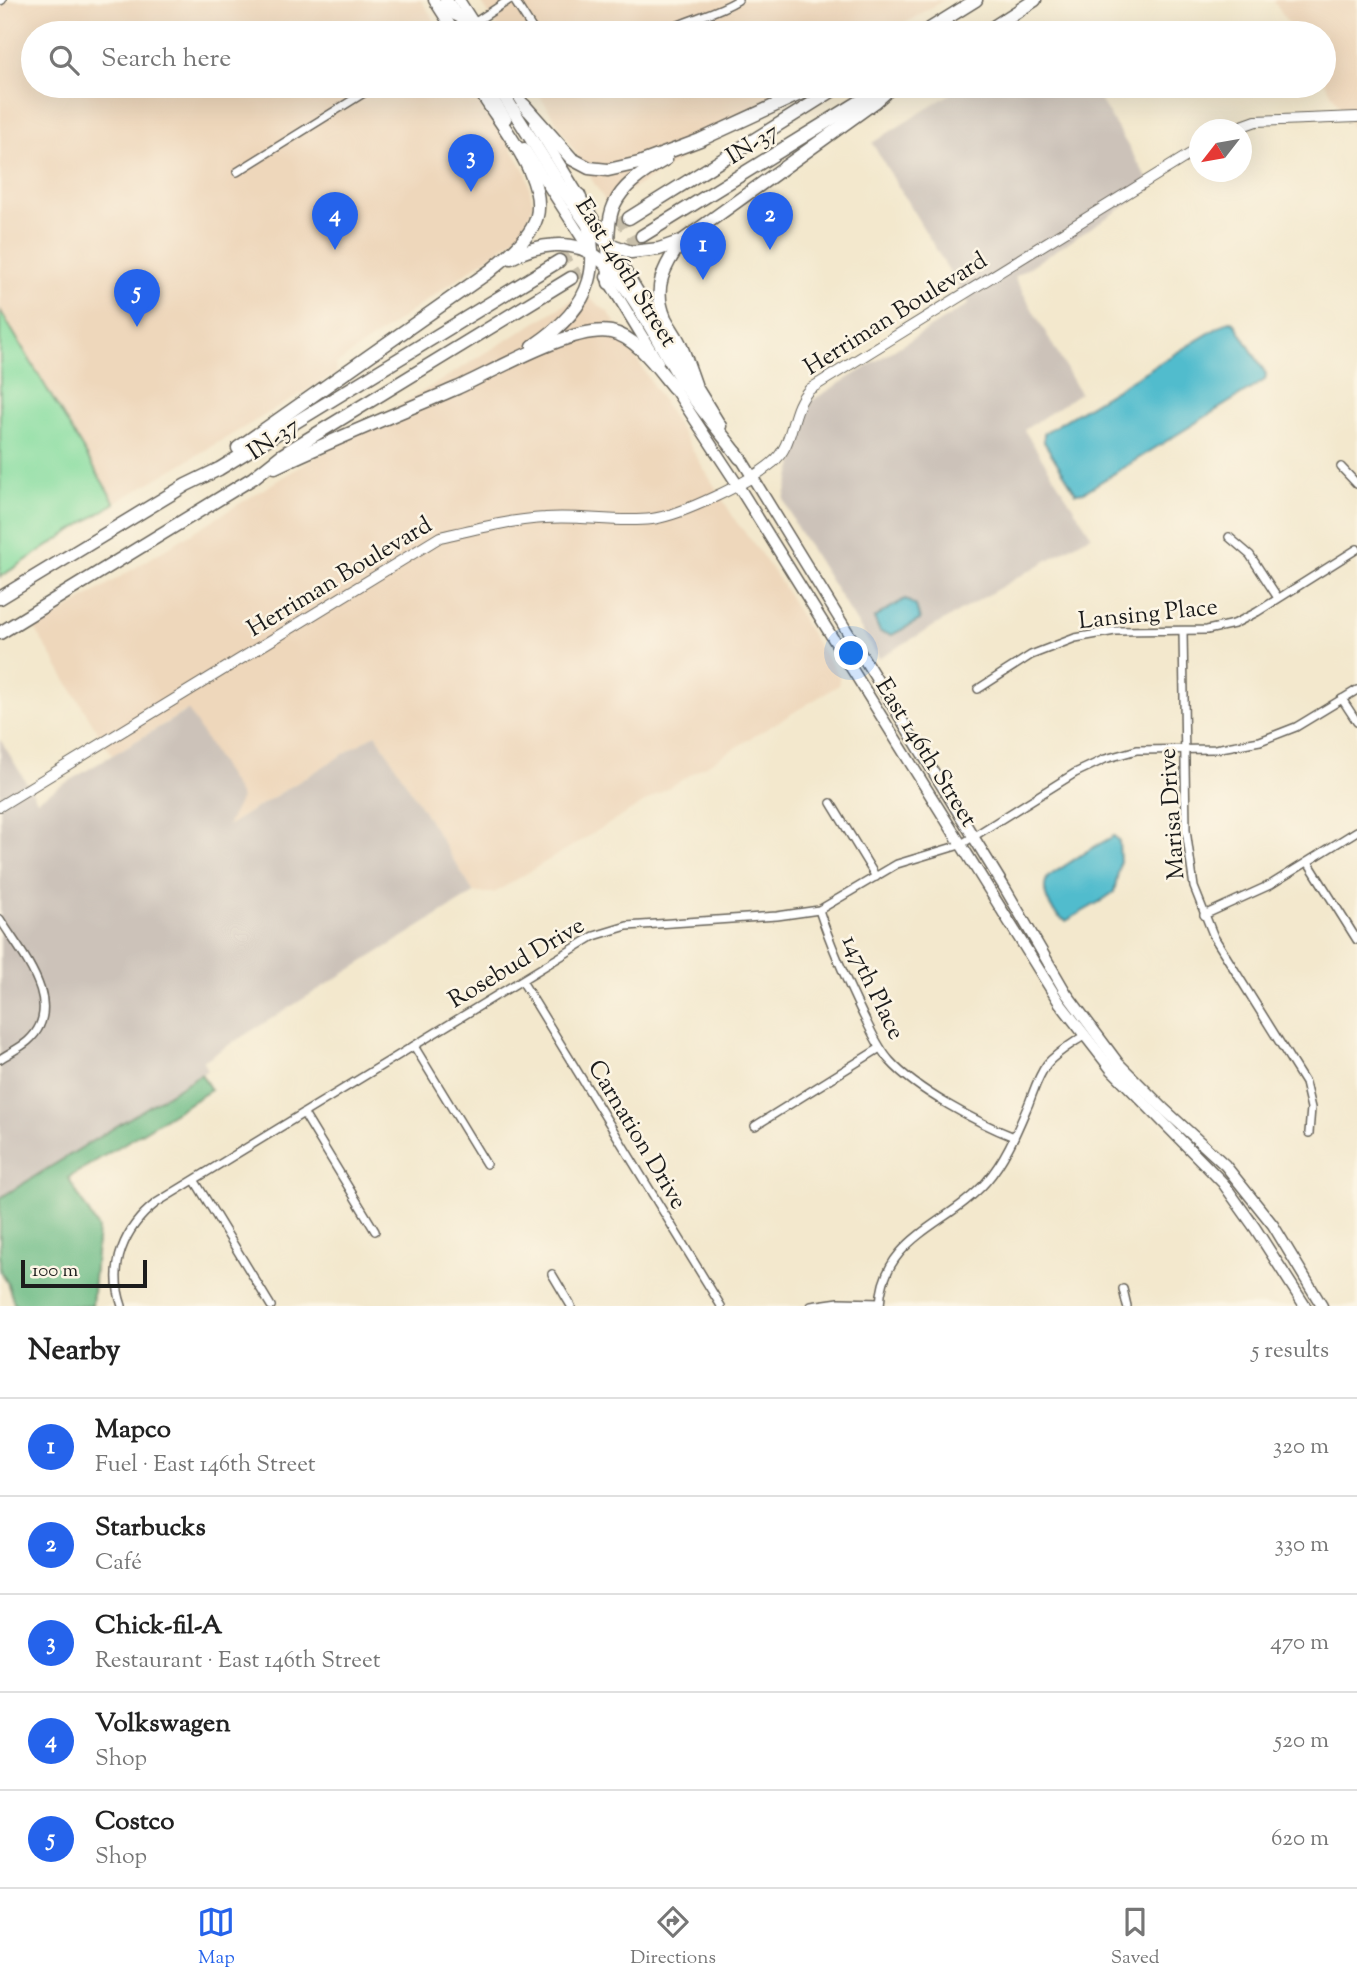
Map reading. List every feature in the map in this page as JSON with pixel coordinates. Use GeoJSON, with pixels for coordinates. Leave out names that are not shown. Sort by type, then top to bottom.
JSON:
{"type":"FeatureCollection","features":[{"type":"Feature","properties":{"kind":"highway"},"geometry":{"type":"LineString","coordinates":[[446,0],[455,14],[466,21]]}},
{"type":"Feature","properties":{"kind":"highway"},"geometry":{"type":"LineString","coordinates":[[942,21],[976,0]]}},
{"type":"Feature","properties":{"kind":"highway"},"geometry":{"type":"LineString","coordinates":[[1003,21],[1035,0]]}},
{"type":"Feature","properties":{"kind":"highway"},"geometry":{"type":"LineString","coordinates":[[485,98],[537,185],[539,200],[532,228],[523,241],[490,271]]}},
{"type":"Feature","properties":{"kind":"highway"},"geometry":{"type":"LineString","coordinates":[[506,98],[590,228],[620,250],[647,252],[682,241],[878,98]]}},
{"type":"Feature","properties":{"kind":"highway"},"geometry":{"type":"LineString","coordinates":[[609,283],[608,222],[611,209],[630,182],[700,140],[791,98]]}},
{"type":"Feature","properties":{"kind":"highway","name":"IN-37"},"geometry":{"type":"LineString","coordinates":[[629,218],[821,98]]}},
{"type":"Feature","properties":{"kind":"highway","name":"IN-37"},"geometry":{"type":"LineString","coordinates":[[642,236],[865,98]]}},
{"type":"Feature","properties":{"kind":"highway"},"geometry":{"type":"LineString","coordinates":[[524,105],[564,153],[579,163],[596,169],[618,169],[700,140]]}},
{"type":"Feature","properties":{"kind":"highway"},"geometry":{"type":"LineString","coordinates":[[510,362],[555,332],[576,310],[589,282],[593,254],[590,228],[579,195]]}},
{"type":"Feature","properties":{"kind":"highway"},"geometry":{"type":"LineString","coordinates":[[682,241],[661,274],[659,299],[695,384]]}},
{"type":"Feature","properties":{"kind":"highway"},"geometry":{"type":"LineString","coordinates":[[186,485],[490,271],[526,250],[539,246],[570,247],[593,254],[618,278],[688,390],[740,458]]}},
{"type":"Feature","properties":{"kind":"highway","name":"IN-37"},"geometry":{"type":"LineString","coordinates":[[0,598],[186,485],[219,469],[559,261]]}},
{"type":"Feature","properties":{"kind":"highway","name":"IN-37"},"geometry":{"type":"LineString","coordinates":[[0,633],[253,478],[282,455],[570,278]]}},
{"type":"Feature","properties":{"kind":"highway"},"geometry":{"type":"LineString","coordinates":[[253,478],[578,334],[593,331],[615,333],[625,338],[642,352],[674,388]]}},
{"type":"Feature","properties":{"kind":"main road"},"geometry":{"type":"LineString","coordinates":[[434,0],[447,21]]}},
{"type":"Feature","properties":{"kind":"main road"},"geometry":{"type":"LineString","coordinates":[[460,0],[473,21]]}},
{"type":"Feature","properties":{"kind":"main road","name":"East 146th Street"},"geometry":{"type":"LineString","coordinates":[[492,98],[593,254],[674,388],[1090,1028],[1128,1073],[1225,1166],[1273,1225],[1322,1306]]}},
{"type":"Feature","properties":{"kind":"main road","name":"East 146th Street"},"geometry":{"type":"LineString","coordinates":[[520,98],[751,476],[1059,1002],[1111,1069],[1223,1183],[1305,1306]]}},
{"type":"Feature","properties":{"kind":"street"},"geometry":{"type":"LineString","coordinates":[[486,21],[512,0],[526,21]]}},
{"type":"Feature","properties":{"kind":"street"},"geometry":{"type":"LineString","coordinates":[[683,21],[738,0]]}},
{"type":"Feature","properties":{"kind":"street"},"geometry":{"type":"LineString","coordinates":[[237,172],[356,98]]}},
{"type":"Feature","properties":{"kind":"street"},"geometry":{"type":"LineString","coordinates":[[1252,122],[1357,117]]}},
{"type":"Feature","properties":{"kind":"street","name":"Herriman Boulevard"},"geometry":{"type":"LineString","coordinates":[[0,806],[440,537],[516,520],[652,519],[681,511],[737,484],[773,463],[782,454],[788,443],[799,403],[810,389],[1189,154]]}},
{"type":"Feature","properties":{"kind":"street"},"geometry":{"type":"LineString","coordinates":[[1341,467],[1357,484]]}},
{"type":"Feature","properties":{"kind":"street"},"geometry":{"type":"LineString","coordinates":[[1229,537],[1250,555],[1278,598]]}},
{"type":"Feature","properties":{"kind":"street","name":"Lansing Place"},"geometry":{"type":"LineString","coordinates":[[978,690],[1031,655],[1075,638],[1115,631],[1182,631],[1234,624],[1357,549]]}},
{"type":"Feature","properties":{"kind":"street","name":"Marisa Drive"},"geometry":{"type":"LineString","coordinates":[[1182,631],[1189,859],[1194,887],[1204,915],[1220,946],[1305,1083],[1311,1108],[1309,1133]]}},
{"type":"Feature","properties":{"kind":"street","name":"Rosebud Drive"},"geometry":{"type":"LineString","coordinates":[[122,1306],[117,1276],[119,1257],[128,1233],[150,1208],[579,944],[614,928],[787,915],[819,910],[908,859],[967,841],[1089,766],[1123,753],[1215,749],[1260,741],[1296,727],[1357,690]]}},
{"type":"Feature","properties":{"kind":"street"},"geometry":{"type":"LineString","coordinates":[[1342,699],[1357,722]]}},
{"type":"Feature","properties":{"kind":"street"},"geometry":{"type":"LineString","coordinates":[[831,803],[876,877]]}},
{"type":"Feature","properties":{"kind":"street"},"geometry":{"type":"LineString","coordinates":[[1204,915],[1256,892],[1357,831]]}},
{"type":"Feature","properties":{"kind":"street"},"geometry":{"type":"LineString","coordinates":[[1308,862],[1357,940]]}},
{"type":"Feature","properties":{"kind":"street","name":"147th Place"},"geometry":{"type":"LineString","coordinates":[[819,910],[842,970],[880,1048],[897,1068],[979,1122],[1014,1137]]}},
{"type":"Feature","properties":{"kind":"street"},"geometry":{"type":"LineString","coordinates":[[0,919],[38,981],[44,1000],[41,1022],[33,1035],[0,1059]]}},
{"type":"Feature","properties":{"kind":"street","name":"Carnation Drive"},"geometry":{"type":"LineString","coordinates":[[522,981],[721,1306]]}},
{"type":"Feature","properties":{"kind":"street"},"geometry":{"type":"LineString","coordinates":[[811,1306],[839,1303],[880,1305],[884,1278],[895,1256],[979,1189],[1000,1163],[1014,1137],[1041,1072],[1053,1058],[1085,1035]]}},
{"type":"Feature","properties":{"kind":"street"},"geometry":{"type":"LineString","coordinates":[[414,1046],[486,1164]]}},
{"type":"Feature","properties":{"kind":"street"},"geometry":{"type":"LineString","coordinates":[[755,1126],[880,1048]]}},
{"type":"Feature","properties":{"kind":"street"},"geometry":{"type":"LineString","coordinates":[[304,1114],[375,1231]]}},
{"type":"Feature","properties":{"kind":"street"},"geometry":{"type":"LineString","coordinates":[[195,1181],[271,1306]]}},
{"type":"Feature","properties":{"kind":"street"},"geometry":{"type":"LineString","coordinates":[[552,1274],[571,1306]]}},
{"type":"Feature","properties":{"kind":"street"},"geometry":{"type":"LineString","coordinates":[[1123,1289],[1127,1306]]}},
{"type":"Feature","properties":{"kind":"shaded area"},"geometry":{"type":"Polygon","coordinates":[[[0,0],[421,0],[435,21],[21,21],[21,98],[481,98],[527,174],[533,205],[521,232],[509,243],[335,365],[337,373],[115,503],[0,310],[0,0]]]}},
{"type":"Feature","properties":{"kind":"shaded area"},"geometry":{"type":"Polygon","coordinates":[[[480,0],[944,0],[909,21],[493,21],[480,0]]]}},
{"type":"Feature","properties":{"kind":"shaded area"},"geometry":{"type":"Polygon","coordinates":[[[1273,0],[1357,0],[1357,135],[1334,98],[1336,21],[1286,21],[1273,0]]]}},
{"type":"Feature","properties":{"kind":"shaded area"},"geometry":{"type":"Polygon","coordinates":[[[541,98],[782,98],[607,204],[541,98]]]}},
{"type":"Feature","properties":{"kind":"shaded area"},"geometry":{"type":"Polygon","coordinates":[[[944,98],[1099,98],[1153,188],[1014,277],[1080,393],[1024,430],[1091,535],[879,658],[796,526],[784,499],[811,401],[969,304],[872,143],[944,98]]]}},
{"type":"Feature","properties":{"kind":"shaded area"},"geometry":{"type":"Polygon","coordinates":[[[577,297],[588,297],[609,313],[737,523],[782,584],[839,676],[839,685],[494,893],[474,893],[376,734],[225,827],[187,710],[112,755],[35,629],[577,297]]]}},
{"type":"Feature","properties":{"kind":"shaded area"},"geometry":{"type":"Polygon","coordinates":[[[188,710],[241,798],[227,826],[376,734],[474,893],[203,1061],[208,1070],[0,1198],[0,739],[37,800],[188,710]]]}},
{"type":"Feature","properties":{"kind":"green space"},"geometry":{"type":"Polygon","coordinates":[[[0,310],[115,503],[0,577],[0,310]]]}},
{"type":"Feature","properties":{"kind":"green space"},"geometry":{"type":"Polygon","coordinates":[[[201,1074],[211,1090],[68,1178],[98,1228],[92,1306],[15,1306],[7,1282],[0,1271],[0,1198],[201,1074]]]}},
{"type":"Feature","properties":{"kind":"water"},"geometry":{"type":"Polygon","coordinates":[[[1229,321],[1234,322],[1266,374],[1265,380],[1084,492],[1076,493],[1044,442],[1044,433],[1229,321]]]}},
{"type":"Feature","properties":{"kind":"water"},"geometry":{"type":"Polygon","coordinates":[[[905,599],[916,606],[920,620],[892,635],[880,632],[874,618],[905,599]]]}},
{"type":"Feature","properties":{"kind":"water"},"geometry":{"type":"Polygon","coordinates":[[[1114,836],[1119,841],[1120,863],[1114,892],[1066,921],[1061,918],[1048,902],[1045,889],[1048,877],[1114,836]]]}},
{"type":"Feature","properties":{"kind":"tunnel"},"geometry":{"type":"LineString","coordinates":[[602,235],[629,218]]}},
{"type":"Feature","properties":{"kind":"tunnel"},"geometry":{"type":"LineString","coordinates":[[613,253],[642,236]]}},
{"type":"Feature","properties":{"kind":"tunnel"},"geometry":{"type":"LineString","coordinates":[[559,261],[587,244]]}},
{"type":"Feature","properties":{"kind":"tunnel"},"geometry":{"type":"LineString","coordinates":[[571,278],[597,262]]}},
{"type":"Feature","properties":{"kind":"place","name":"Chick-fil-A"},"geometry":{"type":"Point","coordinates":[471,192]}},
{"type":"Feature","properties":{"kind":"place","name":"Volkswagen"},"geometry":{"type":"Point","coordinates":[335,250]}},
{"type":"Feature","properties":{"kind":"place","name":"Starbucks"},"geometry":{"type":"Point","coordinates":[770,250]}},
{"type":"Feature","properties":{"kind":"place","name":"Mapco"},"geometry":{"type":"Point","coordinates":[703,280]}},
{"type":"Feature","properties":{"kind":"place","name":"Costco"},"geometry":{"type":"Point","coordinates":[137,327]}}]}
